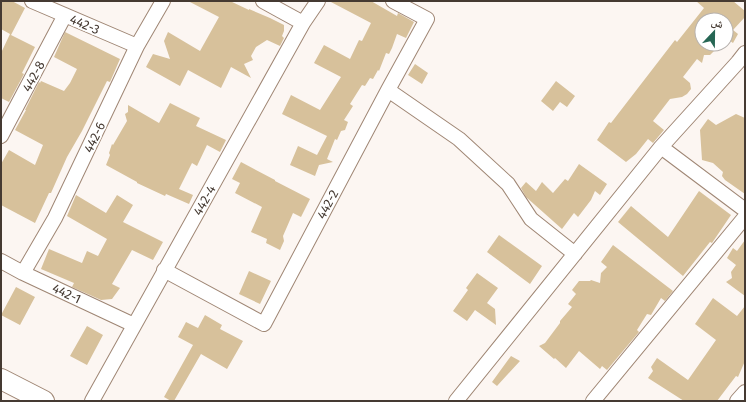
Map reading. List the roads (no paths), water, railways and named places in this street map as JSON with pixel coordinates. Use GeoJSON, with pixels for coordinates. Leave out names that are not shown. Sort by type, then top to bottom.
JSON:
{"type":"FeatureCollection","features":[{"type":"Feature","properties":{"kind":"main road"},"geometry":{"type":"LineString","coordinates":[[1,379],[44,401]]}},
{"type":"Feature","properties":{"kind":"street","name":"442-6"},"geometry":{"type":"LineString","coordinates":[[23,273],[55,218],[137,46],[163,1]]}},
{"type":"Feature","properties":{"kind":"street"},"geometry":{"type":"LineString","coordinates":[[263,1],[303,23]]}},
{"type":"Feature","properties":{"kind":"street","name":"442-4"},"geometry":{"type":"LineString","coordinates":[[92,401],[303,23],[318,1]]}},
{"type":"Feature","properties":{"kind":"street","name":"442-2"},"geometry":{"type":"LineString","coordinates":[[164,270],[264,324],[427,19],[393,1]]}},
{"type":"Feature","properties":{"kind":"street","name":"442-3"},"geometry":{"type":"LineString","coordinates":[[41,3],[137,46]]}},
{"type":"Feature","properties":{"kind":"street","name":"442-8"},"geometry":{"type":"LineString","coordinates":[[1,136],[65,15]]}},
{"type":"Feature","properties":{"kind":"street"},"geometry":{"type":"LineString","coordinates":[[456,401],[660,147],[743,61]]}},
{"type":"Feature","properties":{"kind":"street"},"geometry":{"type":"LineString","coordinates":[[388,90],[459,139],[508,184],[531,219],[575,254]]}},
{"type":"Feature","properties":{"kind":"street"},"geometry":{"type":"LineString","coordinates":[[660,147],[745,210]]}},
{"type":"Feature","properties":{"kind":"street"},"geometry":{"type":"LineString","coordinates":[[593,401],[745,217]]}},
{"type":"Feature","properties":{"kind":"street","name":"442-1"},"geometry":{"type":"LineString","coordinates":[[1,261],[23,273],[134,325]]}},
{"type":"Feature","properties":{"kind":"street"},"geometry":{"type":"LineString","coordinates":[[737,401],[745,392]]}}]}
